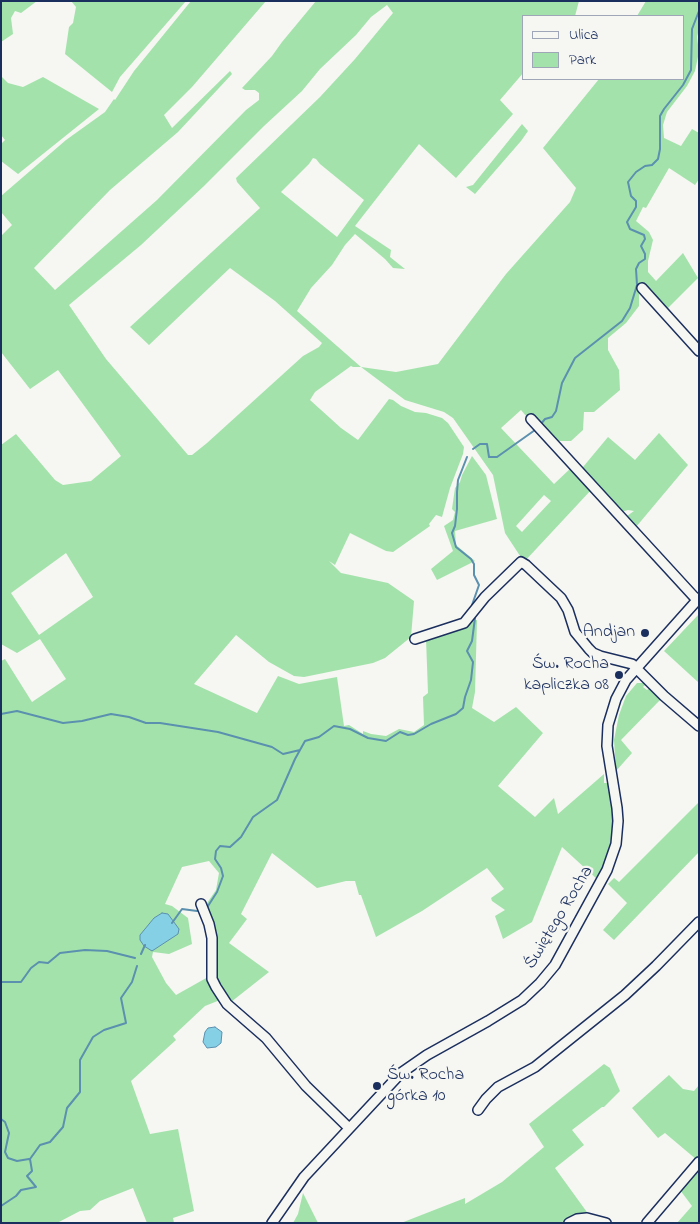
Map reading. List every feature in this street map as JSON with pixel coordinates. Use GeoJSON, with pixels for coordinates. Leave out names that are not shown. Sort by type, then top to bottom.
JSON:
{"type":"FeatureCollection","features":[{"type":"Feature","properties":{"kind":"street"},"geometry":{"type":"LineString","coordinates":[[642,288],[699,351]]}},
{"type":"Feature","properties":{"kind":"street"},"geometry":{"type":"LineString","coordinates":[[531,419],[698,599]]}},
{"type":"Feature","properties":{"kind":"street"},"geometry":{"type":"LineString","coordinates":[[415,639],[464,623],[485,597],[521,562],[561,598],[568,610],[575,632],[589,649],[600,656],[632,664],[664,696],[699,726]]}},
{"type":"Feature","properties":{"kind":"street","name":"Świętego Rocha"},"geometry":{"type":"LineString","coordinates":[[272,1223],[304,1177],[390,1085],[414,1063],[522,1000],[555,965],[598,890],[616,844],[618,821],[608,758],[608,725],[620,692],[636,668],[698,599]]}},
{"type":"Feature","properties":{"kind":"street"},"geometry":{"type":"LineString","coordinates":[[201,904],[211,932],[212,979],[227,1004],[266,1038],[306,1086],[349,1128]]}},
{"type":"Feature","properties":{"kind":"street"},"geometry":{"type":"LineString","coordinates":[[478,1110],[498,1087],[535,1067],[625,995],[699,922]]}},
{"type":"Feature","properties":{"kind":"street"},"geometry":{"type":"LineString","coordinates":[[647,1223],[699,1162]]}},
{"type":"Feature","properties":{"kind":"street"},"geometry":{"type":"LineString","coordinates":[[569,1223],[577,1219],[587,1218],[606,1223]]}},
{"type":"Feature","properties":{"kind":"green space"},"geometry":{"type":"Polygon","coordinates":[[[1,1],[37,1],[21,13],[15,11],[11,18],[13,34],[1,42],[1,1]]]}},
{"type":"Feature","properties":{"kind":"green space"},"geometry":{"type":"Polygon","coordinates":[[[71,1],[186,1],[120,77],[112,92],[65,54],[69,27],[73,23],[76,7],[71,1]]]}},
{"type":"Feature","properties":{"kind":"green space"},"geometry":{"type":"Polygon","coordinates":[[[191,1],[266,1],[192,87],[164,115],[172,128],[230,71],[232,74],[178,132],[110,190],[34,268],[55,290],[157,200],[246,110],[259,100],[259,93],[255,90],[245,90],[242,88],[272,56],[316,1],[579,1],[575,15],[522,15],[522,74],[500,100],[513,114],[456,178],[419,144],[355,226],[391,250],[390,257],[405,269],[393,268],[355,234],[332,265],[311,288],[297,311],[361,367],[351,366],[315,392],[310,400],[341,428],[358,440],[389,399],[415,412],[442,418],[448,423],[464,447],[442,517],[436,515],[429,524],[430,526],[393,552],[386,551],[350,533],[335,565],[329,561],[341,573],[388,583],[414,601],[411,637],[385,658],[373,663],[304,677],[294,676],[269,662],[236,635],[194,684],[257,713],[278,676],[299,684],[337,677],[344,726],[349,725],[363,734],[363,731],[386,736],[399,729],[414,732],[424,725],[423,697],[428,693],[426,638],[471,620],[477,620],[475,692],[472,708],[494,722],[516,707],[543,733],[498,786],[535,817],[554,798],[558,814],[604,774],[604,783],[608,783],[613,818],[611,846],[598,880],[562,847],[532,922],[503,939],[495,916],[505,910],[492,901],[491,898],[504,889],[487,868],[422,911],[376,937],[355,881],[346,881],[317,888],[272,853],[241,914],[247,919],[229,943],[269,972],[231,1002],[215,981],[205,906],[216,890],[219,873],[209,861],[182,867],[165,904],[172,906],[188,918],[192,944],[169,954],[153,952],[152,957],[166,983],[176,995],[208,977],[220,1000],[205,1006],[173,1036],[176,1040],[131,1081],[150,1134],[178,1129],[194,1211],[173,1218],[174,1223],[147,1223],[133,1188],[100,1201],[90,1210],[80,1211],[57,1223],[1,1223],[1,661],[5,659],[32,702],[66,679],[40,639],[17,653],[1,644],[1,445],[16,434],[55,480],[63,485],[91,481],[121,456],[58,370],[30,389],[1,352],[1,236],[12,225],[1,212],[1,196],[66,140],[105,112],[134,71],[191,1]],[[387,5],[371,17],[356,35],[320,69],[302,91],[204,186],[141,245],[69,305],[106,359],[188,455],[192,455],[207,443],[303,356],[319,347],[322,343],[275,301],[230,268],[149,345],[130,327],[260,208],[237,182],[236,178],[320,97],[355,59],[393,13],[387,5]],[[313,158],[281,192],[337,237],[364,200],[313,158]],[[66,553],[11,593],[39,635],[93,597],[66,553]]]}},
{"type":"Feature","properties":{"kind":"green space"},"geometry":{"type":"Polygon","coordinates":[[[646,1],[699,1],[699,29],[697,37],[699,52],[695,71],[687,86],[667,112],[663,125],[664,138],[681,146],[692,129],[699,133],[699,179],[695,185],[669,168],[646,208],[643,207],[636,221],[649,232],[653,240],[648,261],[648,272],[656,281],[683,253],[698,278],[666,310],[639,285],[639,306],[626,323],[608,338],[608,350],[619,370],[620,390],[594,412],[584,412],[583,430],[571,441],[556,441],[534,416],[526,416],[521,410],[501,428],[554,484],[572,467],[592,489],[524,562],[505,533],[493,475],[453,418],[444,412],[405,400],[361,367],[396,372],[438,364],[506,274],[570,202],[576,188],[543,148],[598,80],[685,80],[685,15],[638,15],[646,1]],[[544,495],[516,526],[522,532],[551,501],[544,495]]]}},
{"type":"Feature","properties":{"kind":"green space"},"geometry":{"type":"Polygon","coordinates":[[[1,76],[8,83],[23,87],[43,77],[99,109],[18,174],[1,161],[1,144],[5,140],[1,135],[1,76]]]}},
{"type":"Feature","properties":{"kind":"green space"},"geometry":{"type":"Polygon","coordinates":[[[522,124],[528,131],[475,194],[466,187],[473,185],[522,124]]]}},
{"type":"Feature","properties":{"kind":"green space"},"geometry":{"type":"Polygon","coordinates":[[[659,433],[688,465],[636,527],[627,516],[634,511],[621,512],[582,471],[583,467],[608,437],[635,460],[659,433]]]}},
{"type":"Feature","properties":{"kind":"green space"},"geometry":{"type":"Polygon","coordinates":[[[472,456],[486,475],[497,519],[455,531],[456,545],[475,561],[437,580],[431,569],[453,551],[444,526],[453,520],[455,512],[452,509],[455,488],[460,482],[472,456]]]}},
{"type":"Feature","properties":{"kind":"green space"},"geometry":{"type":"Polygon","coordinates":[[[699,614],[699,683],[664,651],[699,614]]]}},
{"type":"Feature","properties":{"kind":"green space"},"geometry":{"type":"Polygon","coordinates":[[[637,683],[643,683],[645,685],[643,687],[647,690],[650,688],[661,699],[621,740],[632,753],[616,771],[614,740],[619,715],[626,696],[637,683]]]}},
{"type":"Feature","properties":{"kind":"green space"},"geometry":{"type":"Polygon","coordinates":[[[699,802],[699,852],[614,940],[603,930],[627,903],[608,884],[614,878],[619,882],[699,802]]]}},
{"type":"Feature","properties":{"kind":"green space"},"geometry":{"type":"Polygon","coordinates":[[[604,1064],[610,1068],[620,1091],[604,1107],[572,1130],[584,1145],[555,1168],[589,1215],[568,1218],[561,1223],[401,1223],[465,1198],[465,1204],[502,1182],[544,1147],[529,1124],[604,1064]]]}},
{"type":"Feature","properties":{"kind":"green space"},"geometry":{"type":"Polygon","coordinates":[[[669,1075],[683,1089],[694,1091],[699,1085],[699,1157],[697,1160],[665,1133],[658,1138],[632,1108],[669,1075]]]}},
{"type":"Feature","properties":{"kind":"green space"},"geometry":{"type":"Polygon","coordinates":[[[699,1167],[699,1223],[677,1223],[692,1206],[680,1190],[699,1167]]]}},
{"type":"Feature","properties":{"kind":"green space"},"geometry":{"type":"Polygon","coordinates":[[[303,1193],[318,1223],[293,1223],[298,1214],[303,1193]]]}},
{"type":"Feature","properties":{"kind":"water"},"geometry":{"type":"Polygon","coordinates":[[[162,913],[168,914],[179,929],[178,934],[152,951],[144,946],[140,940],[140,935],[154,918],[162,913]]]}},
{"type":"Feature","properties":{"kind":"water"},"geometry":{"type":"Polygon","coordinates":[[[215,1027],[222,1032],[221,1043],[216,1047],[207,1048],[203,1042],[205,1032],[208,1028],[215,1027]]]}},
{"type":"Feature","properties":{"kind":"waterway"},"geometry":{"type":"LineString","coordinates":[[540,425],[545,419],[552,417],[556,411],[562,383],[575,358],[622,321],[630,308],[637,285],[636,269],[639,263],[645,259],[641,246],[645,239],[644,235],[630,229],[627,222],[636,207],[636,201],[631,196],[628,182],[636,172],[645,166],[652,165],[658,159],[660,149],[660,116],[683,85],[691,70],[692,29],[699,11]]}},
{"type":"Feature","properties":{"kind":"waterway"},"geometry":{"type":"LineString","coordinates":[[473,449],[480,444],[487,444],[489,457],[497,457],[535,430]]}},
{"type":"Feature","properties":{"kind":"waterway"},"geometry":{"type":"LineString","coordinates":[[467,457],[458,480],[457,509],[455,526],[452,533],[456,547],[471,559],[474,564],[474,575],[479,585],[472,605]]}},
{"type":"Feature","properties":{"kind":"waterway"},"geometry":{"type":"LineString","coordinates":[[208,906],[217,892],[223,876],[221,868],[215,859],[216,851],[220,846],[230,847],[241,837],[253,817],[277,800],[305,741],[319,737],[334,726],[350,729],[368,738],[386,741],[400,732],[408,735],[414,734],[431,724],[456,714],[463,708],[471,680],[473,662],[467,651],[472,641],[475,618]]}},
{"type":"Feature","properties":{"kind":"waterway"},"geometry":{"type":"LineString","coordinates":[[1,714],[17,711],[63,723],[82,721],[111,714],[129,717],[146,723],[160,723],[218,732],[272,747],[283,754],[300,750]]}},
{"type":"Feature","properties":{"kind":"waterway"},"geometry":{"type":"LineString","coordinates":[[172,923],[182,909],[197,911]]}},
{"type":"Feature","properties":{"kind":"waterway"},"geometry":{"type":"LineString","coordinates":[[141,954],[145,945]]}},
{"type":"Feature","properties":{"kind":"waterway"},"geometry":{"type":"LineString","coordinates":[[1,982],[21,982],[31,968],[39,962],[48,963],[60,953],[85,950],[107,951],[135,958]]}},
{"type":"Feature","properties":{"kind":"waterway"},"geometry":{"type":"LineString","coordinates":[[1,1206],[16,1196],[21,1190],[36,1187],[27,1176],[32,1171],[30,1159],[40,1145],[50,1142],[63,1127],[67,1108],[80,1092],[80,1060],[93,1037],[104,1030],[126,1023],[121,998],[132,982],[137,966]]}},
{"type":"Feature","properties":{"kind":"waterway"},"geometry":{"type":"LineString","coordinates":[[1,1119],[5,1122],[9,1133],[5,1152],[8,1158],[17,1161],[29,1159]]}},
{"type":"Feature","properties":{"kind":"place","name":"Andjan"},"geometry":{"type":"Point","coordinates":[645,633]}},
{"type":"Feature","properties":{"kind":"place","name":"Św. Rocha kapliczka 08"},"geometry":{"type":"Point","coordinates":[619,675]}},
{"type":"Feature","properties":{"kind":"place","name":"Św. Rocha górka 10"},"geometry":{"type":"Point","coordinates":[377,1086]}}]}
